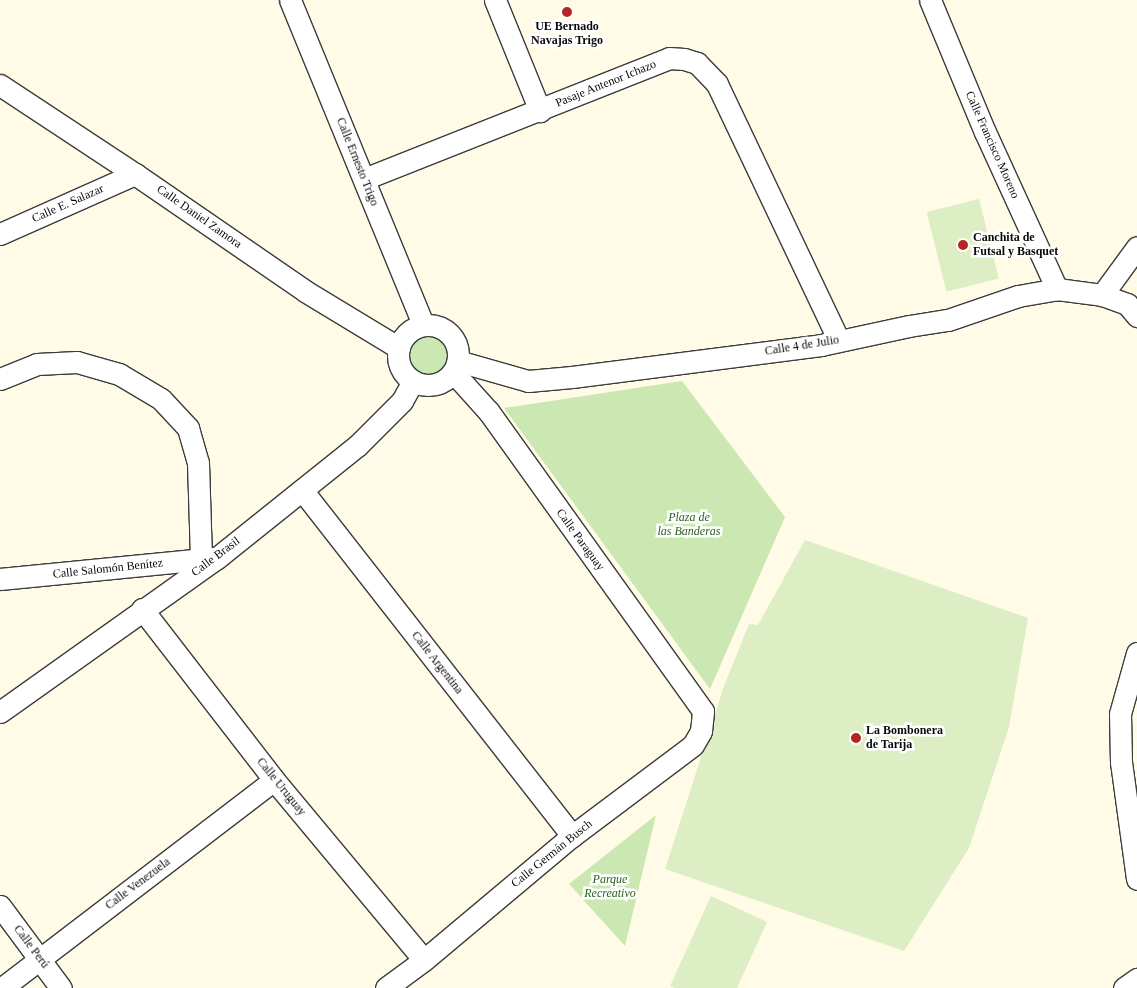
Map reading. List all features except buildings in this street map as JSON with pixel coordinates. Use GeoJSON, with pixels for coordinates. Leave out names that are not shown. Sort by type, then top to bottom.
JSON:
{"type":"FeatureCollection","features":[{"type":"Feature","properties":{"kind":"street","name":"Calle Ernesto Trigo"},"geometry":{"type":"LineString","coordinates":[[290,0],[423,325]]}},
{"type":"Feature","properties":{"kind":"street"},"geometry":{"type":"LineString","coordinates":[[494,0],[540,111]]}},
{"type":"Feature","properties":{"kind":"street","name":"Calle Francisco Moreno"},"geometry":{"type":"LineString","coordinates":[[930,0],[985,132],[1058,289]]}},
{"type":"Feature","properties":{"kind":"street","name":"Pasaje Antenor Ichazo"},"geometry":{"type":"LineString","coordinates":[[364,179],[540,111],[669,58],[684,59],[697,63],[717,84],[839,341]]}},
{"type":"Feature","properties":{"kind":"street","name":"Calle Daniel Zamora"},"geometry":{"type":"LineString","coordinates":[[0,85],[135,174],[305,291],[399,348]]}},
{"type":"Feature","properties":{"kind":"street","name":"Calle E. Salazar"},"geometry":{"type":"LineString","coordinates":[[0,234],[135,174]]}},
{"type":"Feature","properties":{"kind":"street"},"geometry":{"type":"LineString","coordinates":[[1102,295],[1137,247]]}},
{"type":"Feature","properties":{"kind":"street","name":"Calle 4 de Julio"},"geometry":{"type":"LineString","coordinates":[[455,367],[528,381],[839,341],[948,320],[1018,296],[1058,289],[1102,295],[1127,304],[1137,316]]}},
{"type":"Feature","properties":{"kind":"street"},"geometry":{"type":"LineString","coordinates":[[423,325],[438,326],[450,335],[458,350],[455,367],[439,383],[422,384],[413,381],[402,370],[399,362],[399,348],[407,333],[423,325]]}},
{"type":"Feature","properties":{"kind":"street"},"geometry":{"type":"LineString","coordinates":[[0,379],[37,364],[77,362],[119,374],[161,400],[188,428],[198,463],[209,558]]}},
{"type":"Feature","properties":{"kind":"street","name":"Calle Paraguay"},"geometry":{"type":"LineString","coordinates":[[455,367],[703,711]]}},
{"type":"Feature","properties":{"kind":"street","name":"Calle Brasil"},"geometry":{"type":"LineString","coordinates":[[0,712],[302,490],[356,446],[402,400],[413,381]]}},
{"type":"Feature","properties":{"kind":"street","name":"Calle Argentina"},"geometry":{"type":"LineString","coordinates":[[302,490],[572,836]]}},
{"type":"Feature","properties":{"kind":"street","name":"Calle Salomón Benítez"},"geometry":{"type":"LineString","coordinates":[[0,580],[209,558]]}},
{"type":"Feature","properties":{"kind":"street","name":"Calle Uruguay"},"geometry":{"type":"LineString","coordinates":[[142,609],[274,780],[424,960]]}},
{"type":"Feature","properties":{"kind":"street"},"geometry":{"type":"LineString","coordinates":[[1137,653],[1120,714],[1121,762],[1137,879]]}},
{"type":"Feature","properties":{"kind":"street","name":"Calle Germán Busch"},"geometry":{"type":"LineString","coordinates":[[386,988],[424,960],[572,836],[692,745],[701,731],[703,711]]}},
{"type":"Feature","properties":{"kind":"street","name":"Calle Venezuela"},"geometry":{"type":"LineString","coordinates":[[2,988],[274,780]]}},
{"type":"Feature","properties":{"kind":"street","name":"Calle Perú"},"geometry":{"type":"LineString","coordinates":[[0,906],[61,988]]}},
{"type":"Feature","properties":{"kind":"street"},"geometry":{"type":"LineString","coordinates":[[1124,988],[1137,979]]}},
{"type":"Feature","properties":{"kind":"green space","name":"Canchita de Futsal y Basquet"},"geometry":{"type":"Polygon","coordinates":[[[979,199],[999,279],[946,292],[927,212],[979,199]]]}},
{"type":"Feature","properties":{"kind":"green space"},"geometry":{"type":"Polygon","coordinates":[[[433,334],[441,337],[447,343],[450,355],[447,367],[441,373],[425,376],[417,373],[411,367],[408,351],[411,343],[417,337],[433,334]]]}},
{"type":"Feature","properties":{"kind":"green space","name":"Plaza de las Banderas"},"geometry":{"type":"Polygon","coordinates":[[[682,381],[785,517],[710,689],[504,408],[682,381]]]}},
{"type":"Feature","properties":{"kind":"green space","name":"La Bombonera de Tarija"},"geometry":{"type":"Polygon","coordinates":[[[805,540],[1028,618],[1009,727],[969,848],[904,951],[665,869],[724,686],[749,624],[758,625],[805,540]]]}},
{"type":"Feature","properties":{"kind":"green space","name":"Parque Recreativo"},"geometry":{"type":"Polygon","coordinates":[[[656,815],[625,946],[569,884],[656,815]]]}},
{"type":"Feature","properties":{"kind":"green space"},"geometry":{"type":"Polygon","coordinates":[[[711,896],[767,922],[737,988],[675,988],[670,986],[711,896]]]}},
{"type":"Feature","properties":{"kind":"place","name":"UE Bernado Navajas Trigo"},"geometry":{"type":"Point","coordinates":[567,12]}},
{"type":"Feature","properties":{"kind":"place","name":"Canchita de Futsal y Basquet"},"geometry":{"type":"Point","coordinates":[963,245]}},
{"type":"Feature","properties":{"kind":"place","name":"La Bombonera de Tarija"},"geometry":{"type":"Point","coordinates":[856,738]}}]}
